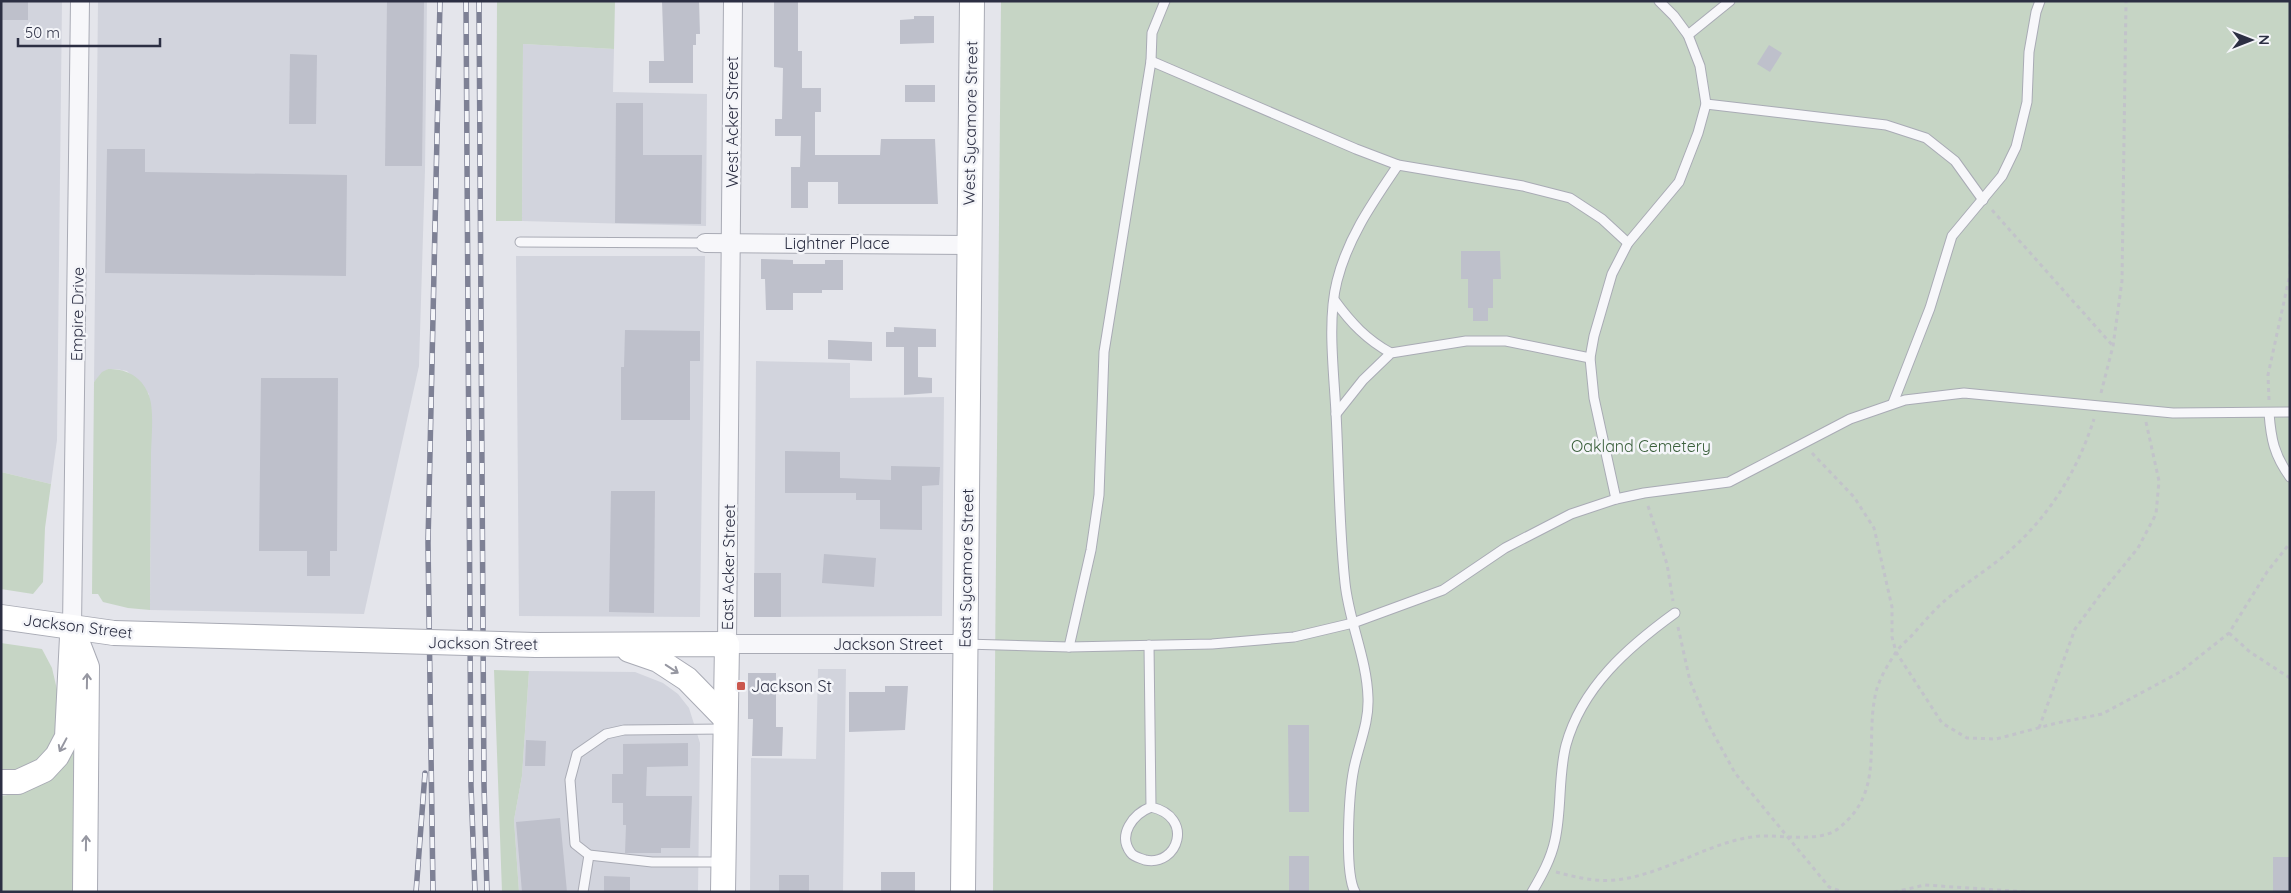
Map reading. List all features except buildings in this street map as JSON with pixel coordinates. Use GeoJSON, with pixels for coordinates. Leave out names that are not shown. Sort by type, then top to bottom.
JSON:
{"type":"FeatureCollection","features":[{"type":"Feature","properties":{"kind":"street","name":"Empire Drive"},"geometry":{"type":"LineString","coordinates":[[72,628],[80,1]]}},
{"type":"Feature","properties":{"kind":"street","name":"West Acker Street"},"geometry":{"type":"LineString","coordinates":[[732,242],[733,1]]}},
{"type":"Feature","properties":{"kind":"street","name":"West Sycamore Street"},"geometry":{"type":"LineString","coordinates":[[969,245],[972,1]]}},
{"type":"Feature","properties":{"kind":"street","name":"East Acker Street"},"geometry":{"type":"LineString","coordinates":[[724,880],[724,724],[727,644],[732,242]]}},
{"type":"Feature","properties":{"kind":"street","name":"Lightner Place"},"geometry":{"type":"LineString","coordinates":[[705,243],[969,245]]}},
{"type":"Feature","properties":{"kind":"street","name":"East Sycamore Street"},"geometry":{"type":"LineString","coordinates":[[963,892],[969,245]]}},
{"type":"Feature","properties":{"kind":"street","name":"Jackson Street"},"geometry":{"type":"LineString","coordinates":[[1,616],[114,633],[536,645],[965,644]]}},
{"type":"Feature","properties":{"kind":"street"},"geometry":{"type":"LineString","coordinates":[[1,782],[18,782],[44,770],[57,756],[67,738],[72,628]]}},
{"type":"Feature","properties":{"kind":"street"},"geometry":{"type":"LineString","coordinates":[[72,628],[87,667],[85,892]]}},
{"type":"Feature","properties":{"kind":"street"},"geometry":{"type":"LineString","coordinates":[[610,644],[658,660],[687,679],[724,724]]}},
{"type":"Feature","properties":{"kind":"lane"},"geometry":{"type":"LineString","coordinates":[[1069,647],[1091,550],[1099,495],[1104,352],[1150,61],[1152,33],[1165,1]]}},
{"type":"Feature","properties":{"kind":"lane"},"geometry":{"type":"LineString","coordinates":[[1616,499],[1594,398],[1590,358],[1594,336],[1612,274],[1628,243],[1679,182],[1698,133],[1706,104],[1700,66],[1688,35],[1674,16],[1659,1]]}},
{"type":"Feature","properties":{"kind":"lane"},"geometry":{"type":"LineString","coordinates":[[1688,35],[1730,1]]}},
{"type":"Feature","properties":{"kind":"lane"},"geometry":{"type":"LineString","coordinates":[[1892,403],[1930,308],[1952,236],[2002,176],[2016,147],[2026,102],[2029,52],[2036,12],[2040,1]]}},
{"type":"Feature","properties":{"kind":"lane"},"geometry":{"type":"LineString","coordinates":[[1150,61],[1398,165],[1523,186],[1570,198],[1602,219],[1628,243]]}},
{"type":"Feature","properties":{"kind":"lane"},"geometry":{"type":"LineString","coordinates":[[1706,104],[1886,125],[1918,135],[1926,138],[1955,162],[1983,200]]}},
{"type":"Feature","properties":{"kind":"lane"},"geometry":{"type":"LineString","coordinates":[[1355,892],[1349,874],[1350,806],[1354,769],[1368,721],[1368,699],[1366,673],[1345,585],[1332,327],[1336,283],[1348,247],[1365,214],[1398,165]]}},
{"type":"Feature","properties":{"kind":"lane"},"geometry":{"type":"LineString","coordinates":[[520,242],[705,243]]}},
{"type":"Feature","properties":{"kind":"lane"},"geometry":{"type":"LineString","coordinates":[[1334,301],[1351,323],[1371,342],[1391,354]]}},
{"type":"Feature","properties":{"kind":"lane"},"geometry":{"type":"LineString","coordinates":[[1336,414],[1363,380],[1391,354],[1466,341],[1506,341],[1590,358]]}},
{"type":"Feature","properties":{"kind":"lane"},"geometry":{"type":"LineString","coordinates":[[965,644],[1069,647],[1212,644],[1294,637],[1353,623],[1443,590],[1505,548],[1571,514],[1616,499],[1644,493],[1729,482],[1850,419],[1892,403],[1964,393],[2173,413],[2290,412]]}},
{"type":"Feature","properties":{"kind":"lane"},"geometry":{"type":"LineString","coordinates":[[2269,413],[2271,441],[2281,464],[2290,477]]}},
{"type":"Feature","properties":{"kind":"lane"},"geometry":{"type":"LineString","coordinates":[[1532,892],[1546,869],[1556,840],[1566,746],[1576,717],[1586,698],[1609,670],[1640,638],[1675,613]]}},
{"type":"Feature","properties":{"kind":"lane"},"geometry":{"type":"LineString","coordinates":[[1149,645],[1151,807]]}},
{"type":"Feature","properties":{"kind":"lane"},"geometry":{"type":"LineString","coordinates":[[724,724],[624,730],[606,734],[577,754],[570,780],[575,844],[589,855],[652,862],[724,880]]}},
{"type":"Feature","properties":{"kind":"lane"},"geometry":{"type":"LineString","coordinates":[[1151,807],[1161,809],[1170,816],[1177,824],[1178,834],[1170,853],[1161,859],[1150,861],[1133,855],[1128,847],[1126,836],[1127,828],[1136,815],[1151,807]]}},
{"type":"Feature","properties":{"kind":"lane"},"geometry":{"type":"LineString","coordinates":[[582,892],[589,855]]}},
{"type":"Feature","properties":{"kind":"path"},"geometry":{"type":"LineString","coordinates":[[1546,869],[1581,879],[1614,880],[1649,874],[1736,841],[1760,836],[1811,837],[1836,831],[1852,817],[1865,796],[1871,772],[1872,719],[1876,689],[1896,652],[1938,607],[2006,554],[2038,524],[2064,488],[2084,451],[2113,346],[2122,281],[2126,1]]}},
{"type":"Feature","properties":{"kind":"path"},"geometry":{"type":"LineString","coordinates":[[2269,413],[2268,375],[2290,274],[2290,113]]}},
{"type":"Feature","properties":{"kind":"path"},"geometry":{"type":"LineString","coordinates":[[1983,200],[2113,346]]}},
{"type":"Feature","properties":{"kind":"path"},"geometry":{"type":"LineString","coordinates":[[2040,728],[2075,629],[2138,548],[2156,514],[2159,481],[2143,410]]}},
{"type":"Feature","properties":{"kind":"path"},"geometry":{"type":"LineString","coordinates":[[1803,443],[1854,497],[1874,528],[1892,607],[1892,637],[1896,652],[1942,723],[1967,738],[1996,739],[2102,714],[2180,672],[2228,633],[2267,572],[2290,543]]}},
{"type":"Feature","properties":{"kind":"path"},"geometry":{"type":"LineString","coordinates":[[1644,493],[1667,564],[1675,613],[1690,681],[1708,724],[1734,773],[1829,887],[1843,892]]}},
{"type":"Feature","properties":{"kind":"path"},"geometry":{"type":"LineString","coordinates":[[2228,633],[2250,652],[2290,678]]}},
{"type":"Feature","properties":{"kind":"path"},"geometry":{"type":"LineString","coordinates":[[1894,892],[1925,885],[2027,892]]}},
{"type":"Feature","properties":{"kind":"shaded area"},"geometry":{"type":"Polygon","coordinates":[[[1,1],[62,1],[57,440],[51,484],[1,472],[1,1]]]}},
{"type":"Feature","properties":{"kind":"shaded area"},"geometry":{"type":"Polygon","coordinates":[[[98,1],[427,1],[425,170],[419,366],[364,614],[150,610],[151,427],[149,394],[127,371],[108,369],[94,382],[98,1]]]}},
{"type":"Feature","properties":{"kind":"shaded area"},"geometry":{"type":"Polygon","coordinates":[[[523,44],[614,49],[613,92],[707,94],[706,226],[522,221],[523,44]]]}},
{"type":"Feature","properties":{"kind":"shaded area"},"geometry":{"type":"Polygon","coordinates":[[[516,256],[705,256],[700,617],[519,616],[516,256]]]}},
{"type":"Feature","properties":{"kind":"shaded area"},"geometry":{"type":"Polygon","coordinates":[[[756,361],[850,363],[850,398],[944,397],[942,616],[754,617],[756,361]]]}},
{"type":"Feature","properties":{"kind":"shaded area"},"geometry":{"type":"Polygon","coordinates":[[[818,669],[846,669],[843,892],[750,892],[751,758],[816,759],[818,669]]]}},
{"type":"Feature","properties":{"kind":"shaded area"},"geometry":{"type":"Polygon","coordinates":[[[529,671],[635,672],[663,683],[678,694],[689,708],[700,743],[698,892],[519,892],[514,820],[522,776],[529,671]]]}},
{"type":"Feature","properties":{"kind":"green space"},"geometry":{"type":"Polygon","coordinates":[[[497,1],[615,1],[614,49],[523,44],[522,221],[496,221],[497,1]]]}},
{"type":"Feature","properties":{"kind":"green space","name":"Oakland Cemetery"},"geometry":{"type":"Polygon","coordinates":[[[1001,1],[2290,1],[2290,892],[993,892],[1001,1]]]}},
{"type":"Feature","properties":{"kind":"green space"},"geometry":{"type":"Polygon","coordinates":[[[108,369],[132,374],[145,387],[150,399],[152,424],[150,610],[128,608],[103,602],[98,594],[92,594],[94,382],[102,372],[108,369]]]}},
{"type":"Feature","properties":{"kind":"green space"},"geometry":{"type":"Polygon","coordinates":[[[1,472],[51,484],[45,528],[43,582],[33,594],[1,589],[1,472]]]}},
{"type":"Feature","properties":{"kind":"green space"},"geometry":{"type":"Polygon","coordinates":[[[1,643],[42,649],[52,668],[58,694],[55,735],[49,747],[33,764],[26,768],[1,775],[1,643]]]}},
{"type":"Feature","properties":{"kind":"green space"},"geometry":{"type":"Polygon","coordinates":[[[494,670],[529,671],[522,776],[514,820],[519,892],[502,892],[494,670]]]}},
{"type":"Feature","properties":{"kind":"green space"},"geometry":{"type":"Polygon","coordinates":[[[78,741],[76,892],[1,892],[1,796],[21,793],[78,741]]]}},
{"type":"Feature","properties":{"kind":"railway"},"geometry":{"type":"LineString","coordinates":[[433,892],[428,543],[440,1]]}},
{"type":"Feature","properties":{"kind":"railway"},"geometry":{"type":"LineString","coordinates":[[466,1],[471,786],[475,892]]}},
{"type":"Feature","properties":{"kind":"railway"},"geometry":{"type":"LineString","coordinates":[[479,1],[484,785],[487,892]]}},
{"type":"Feature","properties":{"kind":"railway"},"geometry":{"type":"LineString","coordinates":[[416,892],[425,773]]}},
{"type":"Feature","properties":{"kind":"place","name":"Jackson St"},"geometry":{"type":"Point","coordinates":[741,686]}}]}
